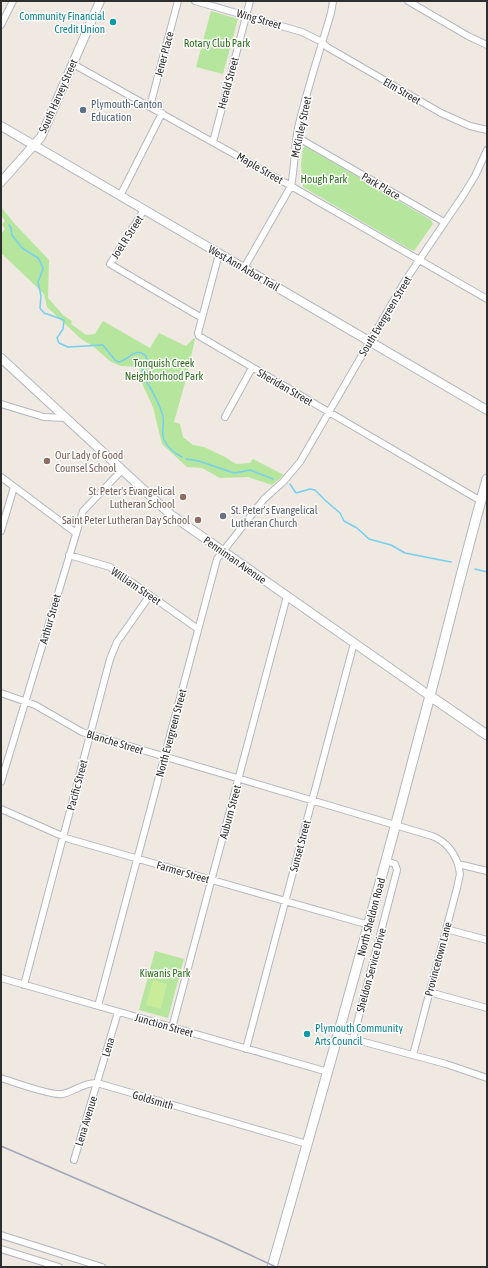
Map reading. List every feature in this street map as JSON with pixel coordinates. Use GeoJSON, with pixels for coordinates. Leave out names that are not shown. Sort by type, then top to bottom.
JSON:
{"type":"FeatureCollection","features":[{"type":"Feature","properties":{"kind":"main road","name":"North Sheldon Road"},"geometry":{"type":"LineString","coordinates":[[272,1267],[369,925],[487,479]]}},
{"type":"Feature","properties":{"kind":"main road"},"geometry":{"type":"LineString","coordinates":[[430,696],[487,734]]}},
{"type":"Feature","properties":{"kind":"street"},"geometry":{"type":"LineString","coordinates":[[1,25],[13,1]]}},
{"type":"Feature","properties":{"kind":"street","name":"South Harvey Street"},"geometry":{"type":"LineString","coordinates":[[1,182],[41,137],[100,1]]}},
{"type":"Feature","properties":{"kind":"street","name":"Jener Place"},"geometry":{"type":"LineString","coordinates":[[150,106],[178,1]]}},
{"type":"Feature","properties":{"kind":"street","name":"Wing Street"},"geometry":{"type":"LineString","coordinates":[[195,1],[302,32],[322,42]]}},
{"type":"Feature","properties":{"kind":"street","name":"Herald Street"},"geometry":{"type":"LineString","coordinates":[[213,142],[250,1]]}},
{"type":"Feature","properties":{"kind":"street","name":"McKinley Street"},"geometry":{"type":"LineString","coordinates":[[244,268],[291,186],[297,137],[333,1]]}},
{"type":"Feature","properties":{"kind":"street"},"geometry":{"type":"LineString","coordinates":[[408,1],[468,36],[487,45]]}},
{"type":"Feature","properties":{"kind":"street","name":"Elm Street"},"geometry":{"type":"LineString","coordinates":[[322,42],[327,47],[441,113],[470,126],[487,130]]}},
{"type":"Feature","properties":{"kind":"street","name":"Maple Street"},"geometry":{"type":"LineString","coordinates":[[73,64],[291,186],[487,299]]}},
{"type":"Feature","properties":{"kind":"street"},"geometry":{"type":"LineString","coordinates":[[120,196],[162,113]]}},
{"type":"Feature","properties":{"kind":"street","name":"West Ann Arbor Trail"},"geometry":{"type":"LineString","coordinates":[[1,126],[487,410]]}},
{"type":"Feature","properties":{"kind":"street","name":"Park Place"},"geometry":{"type":"LineString","coordinates":[[297,137],[444,222]]}},
{"type":"Feature","properties":{"kind":"street","name":"South Evergreen Street"},"geometry":{"type":"LineString","coordinates":[[283,482],[300,462],[404,281],[471,182],[487,150]]}},
{"type":"Feature","properties":{"kind":"street","name":"Joel R Street"},"geometry":{"type":"LineString","coordinates":[[144,210],[110,264],[202,318]]}},
{"type":"Feature","properties":{"kind":"street"},"geometry":{"type":"LineString","coordinates":[[202,318],[219,254]]}},
{"type":"Feature","properties":{"kind":"street","name":"Sheridan Street"},"geometry":{"type":"LineString","coordinates":[[202,318],[198,333],[199,336],[481,501]]}},
{"type":"Feature","properties":{"kind":"street","name":"Penniman Avenue"},"geometry":{"type":"LineString","coordinates":[[1,358],[170,514],[430,696]]}},
{"type":"Feature","properties":{"kind":"street"},"geometry":{"type":"LineString","coordinates":[[225,417],[252,368]]}},
{"type":"Feature","properties":{"kind":"street"},"geometry":{"type":"LineString","coordinates":[[1,404],[44,417],[66,418]]}},
{"type":"Feature","properties":{"kind":"street","name":"Arthur Street"},"geometry":{"type":"LineString","coordinates":[[1,782],[83,511],[122,470]]}},
{"type":"Feature","properties":{"kind":"street"},"geometry":{"type":"LineString","coordinates":[[1,477],[76,533]]}},
{"type":"Feature","properties":{"kind":"street","name":"North Evergreen Street"},"geometry":{"type":"LineString","coordinates":[[98,1006],[216,559],[264,498],[283,482]]}},
{"type":"Feature","properties":{"kind":"street"},"geometry":{"type":"LineString","coordinates":[[1,532],[14,487]]}},
{"type":"Feature","properties":{"kind":"street","name":"William Street"},"geometry":{"type":"LineString","coordinates":[[69,555],[110,567],[198,628]]}},
{"type":"Feature","properties":{"kind":"street","name":"Pacific Street"},"geometry":{"type":"LineString","coordinates":[[24,985],[113,650],[150,595]]}},
{"type":"Feature","properties":{"kind":"street","name":"Auburn Street"},"geometry":{"type":"LineString","coordinates":[[172,1028],[287,596]]}},
{"type":"Feature","properties":{"kind":"street","name":"Sunset Street"},"geometry":{"type":"LineString","coordinates":[[246,1049],[354,643]]}},
{"type":"Feature","properties":{"kind":"street","name":"Blanche Street"},"geometry":{"type":"LineString","coordinates":[[1,693],[35,705],[90,735],[432,836],[440,840],[452,850],[458,864]]}},
{"type":"Feature","properties":{"kind":"street","name":"Farmer Street"},"geometry":{"type":"LineString","coordinates":[[1,809],[64,836],[137,859],[369,925]]}},
{"type":"Feature","properties":{"kind":"street","name":"Sheldon Service Drive"},"geometry":{"type":"LineString","coordinates":[[353,1039],[397,870],[395,864],[386,861]]}},
{"type":"Feature","properties":{"kind":"street"},"geometry":{"type":"LineString","coordinates":[[458,864],[487,871]]}},
{"type":"Feature","properties":{"kind":"street","name":"Provincetown Lane"},"geometry":{"type":"LineString","coordinates":[[413,1055],[457,888],[460,874],[458,864]]}},
{"type":"Feature","properties":{"kind":"street"},"geometry":{"type":"LineString","coordinates":[[446,929],[487,940]]}},
{"type":"Feature","properties":{"kind":"street","name":"Junction Street"},"geometry":{"type":"LineString","coordinates":[[1,978],[328,1072]]}},
{"type":"Feature","properties":{"kind":"street"},"geometry":{"type":"LineString","coordinates":[[429,992],[487,1008]]}},
{"type":"Feature","properties":{"kind":"street","name":"Lena"},"geometry":{"type":"LineString","coordinates":[[97,1082],[118,1012]]}},
{"type":"Feature","properties":{"kind":"street"},"geometry":{"type":"LineString","coordinates":[[338,1035],[446,1064],[487,1078]]}},
{"type":"Feature","properties":{"kind":"street"},"geometry":{"type":"LineString","coordinates":[[1,1078],[57,1095],[69,1092],[92,1082],[97,1082]]}},
{"type":"Feature","properties":{"kind":"street","name":"Goldsmith"},"geometry":{"type":"LineString","coordinates":[[97,1082],[307,1144]]}},
{"type":"Feature","properties":{"kind":"street","name":"Lena Avenue"},"geometry":{"type":"LineString","coordinates":[[74,1160],[97,1082]]}},
{"type":"Feature","properties":{"kind":"street"},"geometry":{"type":"LineString","coordinates":[[59,1267],[2,1249],[4,1236],[94,1266],[102,1267]]}},
{"type":"Feature","properties":{"kind":"green space","name":"Rotary Club Park"},"geometry":{"type":"Polygon","coordinates":[[[211,11],[238,19],[223,74],[196,67],[211,11]]]}},
{"type":"Feature","properties":{"kind":"green space","name":"Hough Park"},"geometry":{"type":"Polygon","coordinates":[[[305,146],[431,220],[433,224],[414,251],[303,187],[301,165],[303,148],[305,146]]]}},
{"type":"Feature","properties":{"kind":"green space","name":"Tonquish Creek Neighborhood Park"},"geometry":{"type":"Polygon","coordinates":[[[1,207],[49,260],[48,298],[63,315],[72,321],[71,324],[86,335],[95,334],[103,321],[150,348],[159,333],[186,346],[194,338],[195,339],[174,422],[180,424],[183,437],[193,445],[204,447],[236,464],[250,463],[253,459],[284,475],[272,485],[248,477],[220,478],[202,468],[187,467],[162,444],[153,407],[140,379],[140,367],[121,366],[111,362],[94,347],[80,338],[47,307],[44,294],[1,253],[1,234],[5,229],[2,224],[5,221],[1,215],[1,207]]]}},
{"type":"Feature","properties":{"kind":"green space","name":"Kiwanis Park"},"geometry":{"type":"Polygon","coordinates":[[[155,951],[184,959],[168,1018],[139,1010],[155,951]]]}},
{"type":"Feature","properties":{"kind":"green space"},"geometry":{"type":"Polygon","coordinates":[[[153,980],[167,984],[161,1009],[146,1005],[153,980]]]}},
{"type":"Feature","properties":{"kind":"waterway"},"geometry":{"type":"LineString","coordinates":[[9,225],[12,235],[22,248],[38,258],[41,263],[43,269],[38,282],[41,296],[40,308],[44,313],[64,320],[63,329],[57,338],[59,343],[68,347],[103,345],[118,362],[139,352],[146,356],[147,361],[142,374],[159,404],[163,416],[164,440],[176,454],[182,457]]}},
{"type":"Feature","properties":{"kind":"waterway"},"geometry":{"type":"LineString","coordinates":[[186,459],[199,461],[235,473],[250,470],[273,479]]}},
{"type":"Feature","properties":{"kind":"waterway"},"geometry":{"type":"LineString","coordinates":[[290,484],[296,493],[310,489],[315,490],[340,513],[344,521],[357,528],[369,539],[391,545],[405,553],[451,562]]}},
{"type":"Feature","properties":{"kind":"waterway"},"geometry":{"type":"LineString","coordinates":[[475,569],[487,572]]}},
{"type":"Feature","properties":{"kind":"railway"},"geometry":{"type":"LineString","coordinates":[[1,1146],[218,1240],[276,1267]]}},
{"type":"Feature","properties":{"kind":"place","name":"Community Financial Credit Union"},"geometry":{"type":"Point","coordinates":[113,22]}},
{"type":"Feature","properties":{"kind":"place","name":"Plymouth-Canton Education"},"geometry":{"type":"Point","coordinates":[83,110]}},
{"type":"Feature","properties":{"kind":"place","name":"Our Lady of Good Counsel School"},"geometry":{"type":"Point","coordinates":[47,461]}},
{"type":"Feature","properties":{"kind":"place","name":"St. Peter's Evangelical Lutheran School"},"geometry":{"type":"Point","coordinates":[183,497]}},
{"type":"Feature","properties":{"kind":"place","name":"St. Peter's Evangelical Lutheran Church"},"geometry":{"type":"Point","coordinates":[223,516]}},
{"type":"Feature","properties":{"kind":"place","name":"Saint Peter Lutheran Day School"},"geometry":{"type":"Point","coordinates":[198,520]}},
{"type":"Feature","properties":{"kind":"place","name":"Plymouth Community Arts Council"},"geometry":{"type":"Point","coordinates":[307,1034]}}]}
